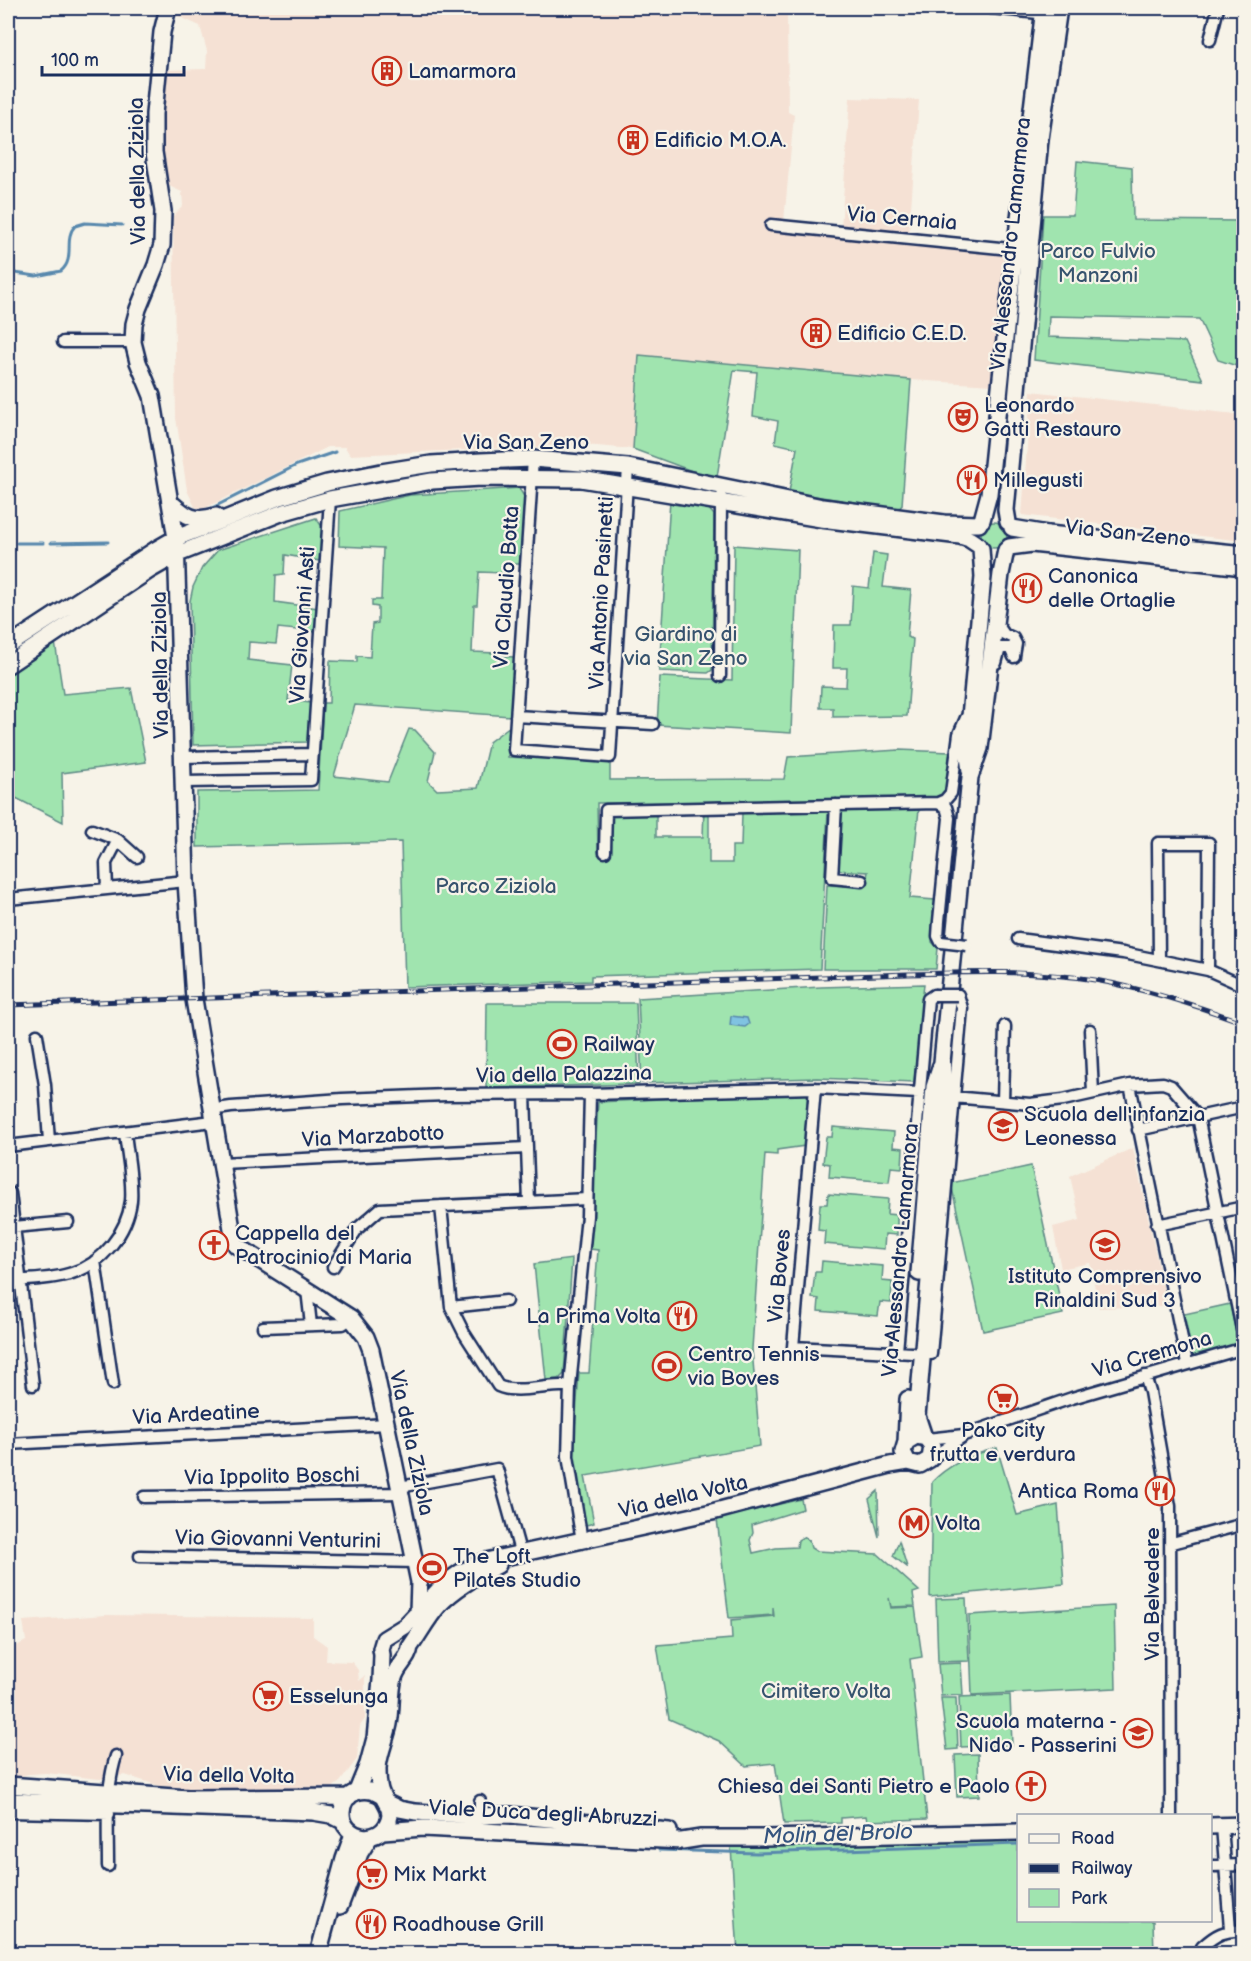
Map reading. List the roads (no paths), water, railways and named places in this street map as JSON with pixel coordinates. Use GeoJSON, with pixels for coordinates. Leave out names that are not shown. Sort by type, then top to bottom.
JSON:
{"type":"FeatureCollection","features":[{"type":"Feature","properties":{"kind":"main road","name":"Via della Ziziola"},"geometry":{"type":"LineString","coordinates":[[168,8],[162,33],[154,114],[154,152],[163,211],[162,245],[138,309],[133,342],[138,362],[152,396],[177,538],[186,881],[194,999],[212,1115],[236,1245],[351,1318],[362,1331],[371,1350],[419,1582]]}},
{"type":"Feature","properties":{"kind":"main road","name":"Via Alessandro Lamarmora"},"geometry":{"type":"LineString","coordinates":[[980,522],[988,504],[1022,250],[1040,140],[1051,11]]}},
{"type":"Feature","properties":{"kind":"main road","name":"Via Alessandro Lamarmora"},"geometry":{"type":"LineString","coordinates":[[1010,525],[1006,510],[1022,250]]}},
{"type":"Feature","properties":{"kind":"main road","name":"Via San Zeno"},"geometry":{"type":"LineString","coordinates":[[8,646],[177,538],[256,507],[327,483],[431,464],[533,459],[628,467],[722,495],[821,519],[960,536],[980,547]]}},
{"type":"Feature","properties":{"kind":"main road","name":"Via San Zeno"},"geometry":{"type":"LineString","coordinates":[[8,665],[178,554],[281,513],[330,499],[432,482],[482,478],[581,479],[944,523],[980,522]]}},
{"type":"Feature","properties":{"kind":"main road"},"geometry":{"type":"LineString","coordinates":[[327,483],[330,499]]}},
{"type":"Feature","properties":{"kind":"main road"},"geometry":{"type":"LineString","coordinates":[[171,503],[186,515],[202,520],[240,507],[256,507]]}},
{"type":"Feature","properties":{"kind":"main road"},"geometry":{"type":"LineString","coordinates":[[993,516],[1004,518],[1010,525],[1013,538],[1008,549],[994,554],[980,547],[975,537],[980,522],[993,516]]}},
{"type":"Feature","properties":{"kind":"main road","name":"Via San Zeno"},"geometry":{"type":"LineString","coordinates":[[1010,525],[1048,534],[1244,554]]}},
{"type":"Feature","properties":{"kind":"main road","name":"Via San Zeno"},"geometry":{"type":"LineString","coordinates":[[1008,549],[1032,544],[1244,567]]}},
{"type":"Feature","properties":{"kind":"main road","name":"Via Alessandro Lamarmora"},"geometry":{"type":"LineString","coordinates":[[926,1438],[917,1416],[918,1354],[934,1087],[942,1062],[970,777],[967,749],[983,577],[980,547]]}},
{"type":"Feature","properties":{"kind":"main road","name":"Via Alessandro Lamarmora"},"geometry":{"type":"LineString","coordinates":[[970,777],[980,748],[1000,574],[1008,549]]}},
{"type":"Feature","properties":{"kind":"main road"},"geometry":{"type":"LineString","coordinates":[[135,580],[152,575],[162,575],[179,592]]}},
{"type":"Feature","properties":{"kind":"main road","name":"Via Alessandro Lamarmora"},"geometry":{"type":"LineString","coordinates":[[905,1451],[918,1354]]}},
{"type":"Feature","properties":{"kind":"main road","name":"Via della Volta"},"geometry":{"type":"LineString","coordinates":[[8,1801],[313,1812],[331,1815],[343,1821],[343,1808],[368,1764],[375,1738],[381,1643],[405,1626],[444,1584],[470,1567],[486,1561],[712,1512],[859,1472],[905,1451],[912,1437],[926,1438]]}},
{"type":"Feature","properties":{"kind":"main road"},"geometry":{"type":"LineString","coordinates":[[926,1438],[932,1446],[930,1459]]}},
{"type":"Feature","properties":{"kind":"main road","name":"Via della Volta"},"geometry":{"type":"LineString","coordinates":[[905,1451],[920,1465],[930,1459]]}},
{"type":"Feature","properties":{"kind":"main road","name":"Via della Volta"},"geometry":{"type":"LineString","coordinates":[[319,1951],[334,1921],[360,1853],[376,1834],[387,1826],[390,1814],[378,1776],[378,1766],[388,1727],[393,1682],[410,1647],[440,1604],[457,1590],[518,1555]]}},
{"type":"Feature","properties":{"kind":"main road"},"geometry":{"type":"LineString","coordinates":[[419,1582],[430,1598],[431,1606],[422,1619],[422,1629]]}},
{"type":"Feature","properties":{"kind":"main road"},"geometry":{"type":"LineString","coordinates":[[418,1611],[419,1582]]}},
{"type":"Feature","properties":{"kind":"main road"},"geometry":{"type":"LineString","coordinates":[[393,1634],[406,1638],[410,1647]]}},
{"type":"Feature","properties":{"kind":"main road"},"geometry":{"type":"LineString","coordinates":[[382,1655],[394,1663],[403,1661]]}},
{"type":"Feature","properties":{"kind":"main road","name":"Via della Volta"},"geometry":{"type":"LineString","coordinates":[[8,1785],[109,1803],[188,1798],[352,1794],[372,1790],[385,1799]]}},
{"type":"Feature","properties":{"kind":"main road","name":"Viale Duca degli Abruzzi"},"geometry":{"type":"LineString","coordinates":[[385,1799],[399,1809],[415,1812],[480,1809],[521,1816],[659,1829],[701,1838]]}},
{"type":"Feature","properties":{"kind":"main road"},"geometry":{"type":"LineString","coordinates":[[343,1821],[353,1834],[359,1836],[376,1834]]}},
{"type":"Feature","properties":{"kind":"main road"},"geometry":{"type":"LineString","coordinates":[[1216,1826],[1244,1825]]}},
{"type":"Feature","properties":{"kind":"main road","name":"Viale Duca degli Abruzzi"},"geometry":{"type":"LineString","coordinates":[[376,1834],[423,1828],[682,1840],[1017,1832]]}},
{"type":"Feature","properties":{"kind":"main road"},"geometry":{"type":"LineString","coordinates":[[319,1951],[353,1834]]}},
{"type":"Feature","properties":{"kind":"street"},"geometry":{"type":"LineString","coordinates":[[990,8],[1051,11]]}},
{"type":"Feature","properties":{"kind":"street"},"geometry":{"type":"LineString","coordinates":[[1210,40],[1218,8]]}},
{"type":"Feature","properties":{"kind":"street","name":"Via Cernaia"},"geometry":{"type":"LineString","coordinates":[[771,225],[1022,250]]}},
{"type":"Feature","properties":{"kind":"street"},"geometry":{"type":"LineString","coordinates":[[63,342],[133,342]]}},
{"type":"Feature","properties":{"kind":"street","name":"Via Claudio Botta"},"geometry":{"type":"LineString","coordinates":[[533,459],[514,750],[610,757]]}},
{"type":"Feature","properties":{"kind":"street","name":"Via Antonio Pasinetti"},"geometry":{"type":"LineString","coordinates":[[610,757],[628,467]]}},
{"type":"Feature","properties":{"kind":"street"},"geometry":{"type":"LineString","coordinates":[[720,676],[722,495]]}},
{"type":"Feature","properties":{"kind":"street","name":"Via Giovanni Asti"},"geometry":{"type":"LineString","coordinates":[[184,782],[311,780],[330,499]]}},
{"type":"Feature","properties":{"kind":"street","name":"Via Alessandro Lamarmora"},"geometry":{"type":"LineString","coordinates":[[989,677],[996,664],[1000,648],[1010,648],[1014,657],[1016,644],[1013,638],[998,628],[995,620]]}},
{"type":"Feature","properties":{"kind":"street","name":"Via Alessandro Lamarmora"},"geometry":{"type":"LineString","coordinates":[[938,803],[945,800],[951,793],[959,734],[970,710]]}},
{"type":"Feature","properties":{"kind":"street"},"geometry":{"type":"LineString","coordinates":[[516,716],[613,721]]}},
{"type":"Feature","properties":{"kind":"street","name":"Via Antonio Pasinetti"},"geometry":{"type":"LineString","coordinates":[[613,721],[653,724]]}},
{"type":"Feature","properties":{"kind":"street"},"geometry":{"type":"LineString","coordinates":[[183,757],[312,754]]}},
{"type":"Feature","properties":{"kind":"street"},"geometry":{"type":"LineString","coordinates":[[605,852],[606,810],[938,803],[946,807],[949,818],[938,936],[941,942],[966,945]]}},
{"type":"Feature","properties":{"kind":"street"},"geometry":{"type":"LineString","coordinates":[[836,805],[832,878],[862,881]]}},
{"type":"Feature","properties":{"kind":"street"},"geometry":{"type":"LineString","coordinates":[[92,830],[118,840],[137,857]]}},
{"type":"Feature","properties":{"kind":"street"},"geometry":{"type":"LineString","coordinates":[[107,889],[106,863],[118,840]]}},
{"type":"Feature","properties":{"kind":"street"},"geometry":{"type":"LineString","coordinates":[[1159,960],[1158,843],[1209,843],[1208,970]]}},
{"type":"Feature","properties":{"kind":"street"},"geometry":{"type":"LineString","coordinates":[[8,899],[186,881]]}},
{"type":"Feature","properties":{"kind":"street"},"geometry":{"type":"LineString","coordinates":[[1018,939],[1123,953],[1208,970],[1244,986]]}},
{"type":"Feature","properties":{"kind":"street","name":"Via Alessandro Lamarmora"},"geometry":{"type":"LineString","coordinates":[[897,1351],[928,999],[934,995],[958,995],[962,1008],[931,1354],[918,1354]]}},
{"type":"Feature","properties":{"kind":"street"},"geometry":{"type":"LineString","coordinates":[[1003,1101],[1005,1026]]}},
{"type":"Feature","properties":{"kind":"street"},"geometry":{"type":"LineString","coordinates":[[1090,1030],[1093,1093]]}},
{"type":"Feature","properties":{"kind":"street"},"geometry":{"type":"LineString","coordinates":[[37,1035],[45,1086],[49,1141]]}},
{"type":"Feature","properties":{"kind":"street"},"geometry":{"type":"LineString","coordinates":[[953,1098],[1030,1104],[1063,1100],[1130,1085],[1163,1083],[1171,1086],[1198,1117],[1244,1339]]}},
{"type":"Feature","properties":{"kind":"street"},"geometry":{"type":"LineString","coordinates":[[1130,1085],[1187,1364]]}},
{"type":"Feature","properties":{"kind":"street","name":"Via della Palazzina"},"geometry":{"type":"LineString","coordinates":[[8,1146],[125,1131],[212,1115],[342,1099],[814,1088],[919,1093]]}},
{"type":"Feature","properties":{"kind":"street","name":"Via Boves"},"geometry":{"type":"LineString","coordinates":[[814,1088],[793,1347],[897,1351],[918,1354]]}},
{"type":"Feature","properties":{"kind":"street"},"geometry":{"type":"LineString","coordinates":[[525,1095],[529,1202]]}},
{"type":"Feature","properties":{"kind":"street"},"geometry":{"type":"LineString","coordinates":[[582,1541],[568,1456],[570,1386],[587,1199],[590,1095]]}},
{"type":"Feature","properties":{"kind":"street"},"geometry":{"type":"LineString","coordinates":[[1138,1130],[1244,1107]]}},
{"type":"Feature","properties":{"kind":"street"},"geometry":{"type":"LineString","coordinates":[[8,1282],[72,1273],[95,1261],[110,1247],[128,1216],[131,1188],[125,1131]]}},
{"type":"Feature","properties":{"kind":"street","name":"Via Marzabotto"},"geometry":{"type":"LineString","coordinates":[[220,1163],[527,1148]]}},
{"type":"Feature","properties":{"kind":"street"},"geometry":{"type":"LineString","coordinates":[[10,1192],[33,1385]]}},
{"type":"Feature","properties":{"kind":"street"},"geometry":{"type":"LineString","coordinates":[[333,1267],[357,1229],[380,1209],[587,1199]]}},
{"type":"Feature","properties":{"kind":"street"},"geometry":{"type":"LineString","coordinates":[[441,1206],[451,1307],[464,1333],[498,1386],[507,1390],[555,1384],[570,1386]]}},
{"type":"Feature","properties":{"kind":"street"},"geometry":{"type":"LineString","coordinates":[[1157,1225],[1244,1207]]}},
{"type":"Feature","properties":{"kind":"street"},"geometry":{"type":"LineString","coordinates":[[14,1227],[68,1222]]}},
{"type":"Feature","properties":{"kind":"street"},"geometry":{"type":"LineString","coordinates":[[95,1261],[113,1384]]}},
{"type":"Feature","properties":{"kind":"street"},"geometry":{"type":"LineString","coordinates":[[307,1290],[311,1325]]}},
{"type":"Feature","properties":{"kind":"street"},"geometry":{"type":"LineString","coordinates":[[451,1307],[507,1301]]}},
{"type":"Feature","properties":{"kind":"street"},"geometry":{"type":"LineString","coordinates":[[262,1327],[344,1324],[351,1318]]}},
{"type":"Feature","properties":{"kind":"street","name":"Via Cremona"},"geometry":{"type":"LineString","coordinates":[[1072,1398],[1244,1348]]}},
{"type":"Feature","properties":{"kind":"street","name":"Via Belvedere"},"geometry":{"type":"LineString","coordinates":[[1144,1376],[1150,1392],[1169,1496],[1172,1543],[1171,1814]]}},
{"type":"Feature","properties":{"kind":"street","name":"Via della Volta"},"geometry":{"type":"LineString","coordinates":[[926,1438],[964,1435],[1072,1398]]}},
{"type":"Feature","properties":{"kind":"street","name":"Via Ardeatine"},"geometry":{"type":"LineString","coordinates":[[8,1444],[387,1424]]}},
{"type":"Feature","properties":{"kind":"street","name":"Via della Volta"},"geometry":{"type":"LineString","coordinates":[[930,1459],[964,1435]]}},
{"type":"Feature","properties":{"kind":"street","name":"Via Ippolito Boschi"},"geometry":{"type":"LineString","coordinates":[[144,1497],[400,1490],[497,1469],[518,1555]]}},
{"type":"Feature","properties":{"kind":"street"},"geometry":{"type":"LineString","coordinates":[[1172,1543],[1243,1524]]}},
{"type":"Feature","properties":{"kind":"street","name":"Via Giovanni Venturini"},"geometry":{"type":"LineString","coordinates":[[140,1556],[415,1562]]}},
{"type":"Feature","properties":{"kind":"street"},"geometry":{"type":"LineString","coordinates":[[108,1866],[111,1771],[116,1756]]}},
{"type":"Feature","properties":{"kind":"street","name":"Via della Volta"},"geometry":{"type":"LineString","coordinates":[[8,1812],[109,1803]]}},
{"type":"Feature","properties":{"kind":"street"},"geometry":{"type":"LineString","coordinates":[[1216,1826],[1225,1866],[1230,1929]]}},
{"type":"Feature","properties":{"kind":"street"},"geometry":{"type":"LineString","coordinates":[[1212,1866],[1244,1865]]}},
{"type":"Feature","properties":{"kind":"street"},"geometry":{"type":"LineString","coordinates":[[1202,1953],[1202,1947],[1215,1935],[1230,1929],[1244,1931]]}},
{"type":"Feature","properties":{"kind":"water"},"geometry":{"type":"Polygon","coordinates":[[[731,1016],[747,1018],[749,1024],[745,1027],[730,1025],[731,1016]]]}},
{"type":"Feature","properties":{"kind":"waterway"},"geometry":{"type":"LineString","coordinates":[[8,272],[36,276],[61,271],[68,261],[70,236],[75,226],[85,223],[122,225]]}},
{"type":"Feature","properties":{"kind":"waterway"},"geometry":{"type":"LineString","coordinates":[[210,509],[297,465],[335,452]]}},
{"type":"Feature","properties":{"kind":"waterway"},"geometry":{"type":"LineString","coordinates":[[51,543],[108,542]]}},
{"type":"Feature","properties":{"kind":"waterway"},"geometry":{"type":"LineString","coordinates":[[17,543],[43,543]]}},
{"type":"Feature","properties":{"kind":"waterway","name":"Molin del Brolo"},"geometry":{"type":"LineString","coordinates":[[659,1850],[757,1853],[1017,1844]]}},
{"type":"Feature","properties":{"kind":"railway"},"geometry":{"type":"LineString","coordinates":[[8,1005],[1002,972],[1072,977],[1133,988],[1244,1023]]}},
{"type":"Feature","properties":{"kind":"place","name":"Lamarmora"},"geometry":{"type":"Point","coordinates":[387,71]}},
{"type":"Feature","properties":{"kind":"place","name":"Edificio M.O.A."},"geometry":{"type":"Point","coordinates":[633,140]}},
{"type":"Feature","properties":{"kind":"place","name":"Edificio C.E.D."},"geometry":{"type":"Point","coordinates":[816,333]}},
{"type":"Feature","properties":{"kind":"place","name":"Leonardo Gatti Restauro"},"geometry":{"type":"Point","coordinates":[963,417]}},
{"type":"Feature","properties":{"kind":"place","name":"Millegusti"},"geometry":{"type":"Point","coordinates":[972,480]}},
{"type":"Feature","properties":{"kind":"place","name":"Canonica delle Ortaglie"},"geometry":{"type":"Point","coordinates":[1027,588]}},
{"type":"Feature","properties":{"kind":"place","name":"Railway"},"geometry":{"type":"Point","coordinates":[562,1044]}},
{"type":"Feature","properties":{"kind":"place","name":"Scuola dell'infanzia Leonessa"},"geometry":{"type":"Point","coordinates":[1003,1126]}},
{"type":"Feature","properties":{"kind":"place","name":"Cappella del Patrocinio di Maria"},"geometry":{"type":"Point","coordinates":[214,1245]}},
{"type":"Feature","properties":{"kind":"place","name":"Istituto Comprensivo Rinaldini Sud 3"},"geometry":{"type":"Point","coordinates":[1105,1245]}},
{"type":"Feature","properties":{"kind":"place","name":"La Prima Volta"},"geometry":{"type":"Point","coordinates":[682,1316]}},
{"type":"Feature","properties":{"kind":"place","name":"Centro Tennis via Boves"},"geometry":{"type":"Point","coordinates":[667,1366]}},
{"type":"Feature","properties":{"kind":"place","name":"Pako city frutta e verdura"},"geometry":{"type":"Point","coordinates":[1003,1399]}},
{"type":"Feature","properties":{"kind":"place","name":"Antica Roma"},"geometry":{"type":"Point","coordinates":[1160,1491]}},
{"type":"Feature","properties":{"kind":"place","name":"Volta"},"geometry":{"type":"Point","coordinates":[914,1523]}},
{"type":"Feature","properties":{"kind":"place","name":"The Loft Pilates Studio"},"geometry":{"type":"Point","coordinates":[432,1568]}},
{"type":"Feature","properties":{"kind":"place","name":"Esselunga"},"geometry":{"type":"Point","coordinates":[268,1696]}},
{"type":"Feature","properties":{"kind":"place","name":"Scuola materna - Nido - Passerini"},"geometry":{"type":"Point","coordinates":[1138,1733]}},
{"type":"Feature","properties":{"kind":"place","name":"Chiesa dei Santi Pietro e Paolo"},"geometry":{"type":"Point","coordinates":[1031,1786]}},
{"type":"Feature","properties":{"kind":"place","name":"Mix Markt"},"geometry":{"type":"Point","coordinates":[372,1874]}},
{"type":"Feature","properties":{"kind":"place","name":"Roadhouse Grill"},"geometry":{"type":"Point","coordinates":[371,1924]}},
{"type":"Feature","properties":{"kind":"park label","name":"Parco Fulvio Manzoni"},"geometry":{"type":"Point","coordinates":[1098,263]}},
{"type":"Feature","properties":{"kind":"park label","name":"Giardino di via San Zeno"},"geometry":{"type":"Point","coordinates":[686,646]}},
{"type":"Feature","properties":{"kind":"park label","name":"Parco Ziziola"},"geometry":{"type":"Point","coordinates":[496,886]}},
{"type":"Feature","properties":{"kind":"park label","name":"Cimitero Volta"},"geometry":{"type":"Point","coordinates":[826,1691]}}]}
